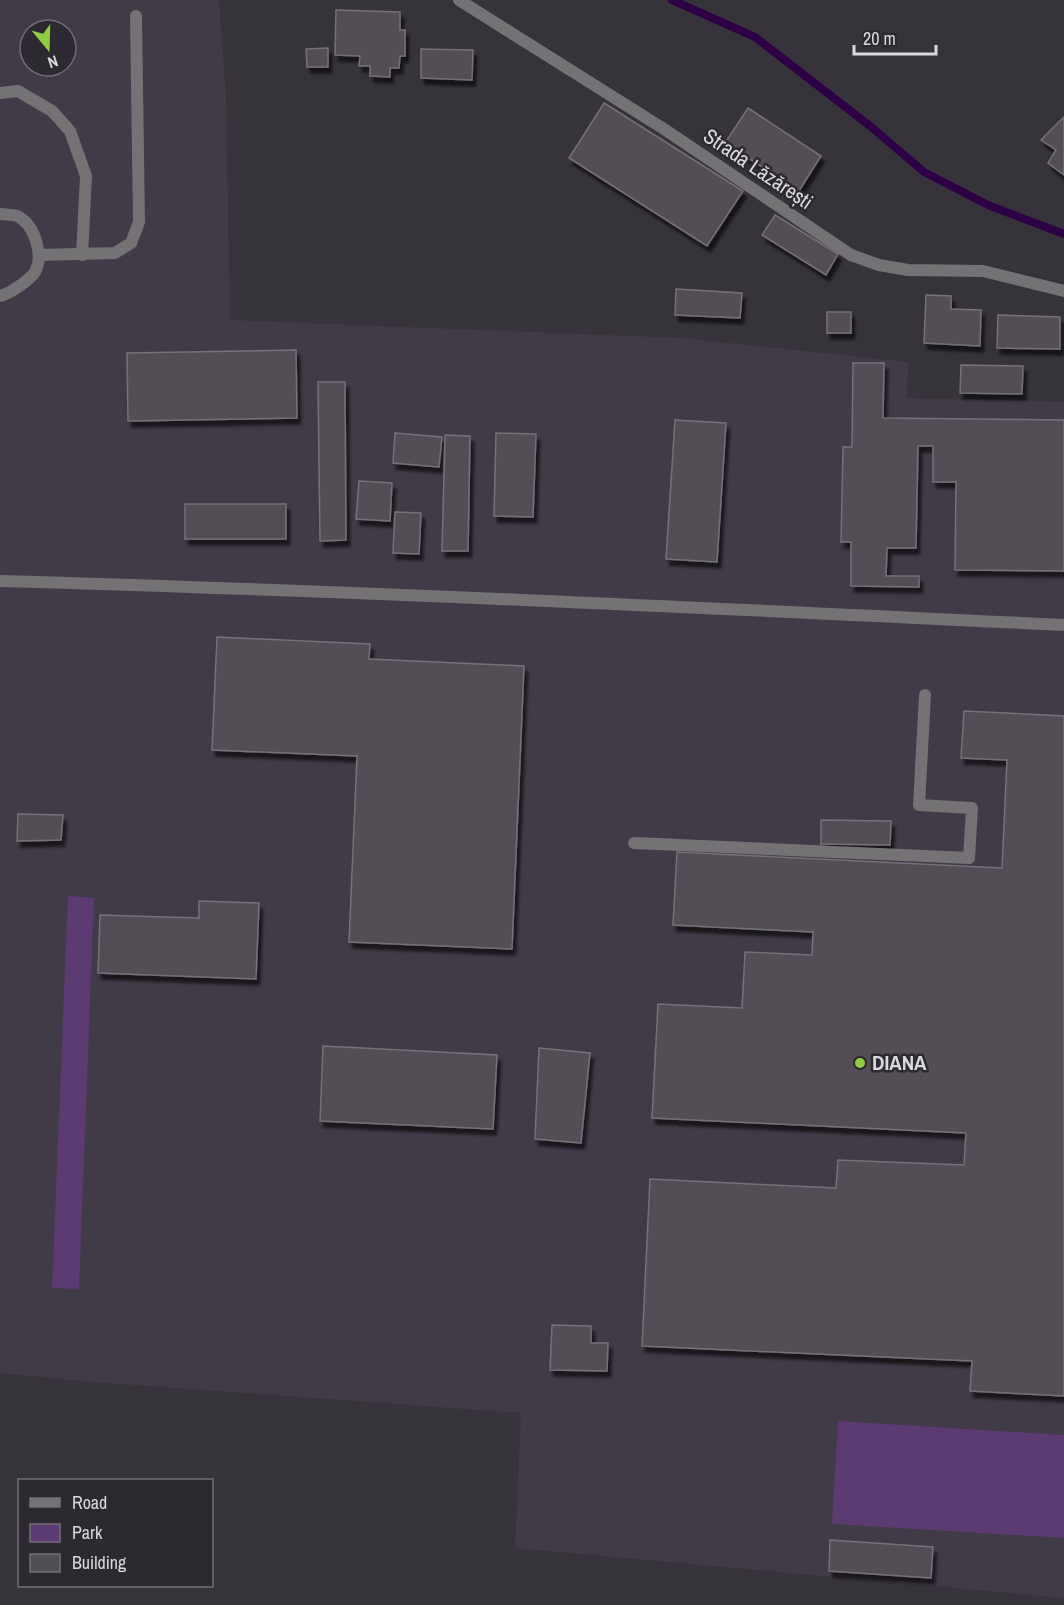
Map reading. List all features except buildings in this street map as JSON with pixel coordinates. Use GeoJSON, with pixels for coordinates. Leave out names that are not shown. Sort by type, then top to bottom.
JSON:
{"type":"FeatureCollection","features":[{"type":"Feature","properties":{"kind":"street","name":"Strada Lăzărești"},"geometry":{"type":"LineString","coordinates":[[459,0],[664,129],[851,255],[889,267],[908,270],[983,271],[1064,291]]}},
{"type":"Feature","properties":{"kind":"street"},"geometry":{"type":"LineString","coordinates":[[39,255],[115,253],[131,243],[138,222],[136,16]]}},
{"type":"Feature","properties":{"kind":"street"},"geometry":{"type":"LineString","coordinates":[[0,93],[18,91],[52,111],[70,131],[86,176],[82,255]]}},
{"type":"Feature","properties":{"kind":"street"},"geometry":{"type":"LineString","coordinates":[[0,214],[18,216],[26,224],[33,232],[39,255],[35,273],[8,295],[0,296]]}},
{"type":"Feature","properties":{"kind":"street"},"geometry":{"type":"LineString","coordinates":[[0,581],[172,585],[1064,625]]}},
{"type":"Feature","properties":{"kind":"street"},"geometry":{"type":"LineString","coordinates":[[634,843],[969,858],[972,808],[919,805],[925,695]]}},
{"type":"Feature","properties":{"kind":"shaded area"},"geometry":{"type":"Polygon","coordinates":[[[0,0],[219,0],[226,96],[230,320],[682,338],[908,362],[907,398],[1064,402],[1064,1598],[515,1548],[521,1413],[80,1381],[0,1373],[0,0]]]}},
{"type":"Feature","properties":{"kind":"green space"},"geometry":{"type":"Polygon","coordinates":[[[68,896],[94,898],[79,1289],[52,1288],[68,896]]]}},
{"type":"Feature","properties":{"kind":"green space"},"geometry":{"type":"Polygon","coordinates":[[[838,1421],[1064,1435],[1064,1538],[832,1524],[838,1421]]]}},
{"type":"Feature","properties":{"kind":"waterway"},"geometry":{"type":"LineString","coordinates":[[672,0],[755,37],[870,126],[924,172],[988,205],[1064,234]]}},
{"type":"Feature","properties":{"kind":"place","name":"DIANA"},"geometry":{"type":"Point","coordinates":[860,1063]}}]}
